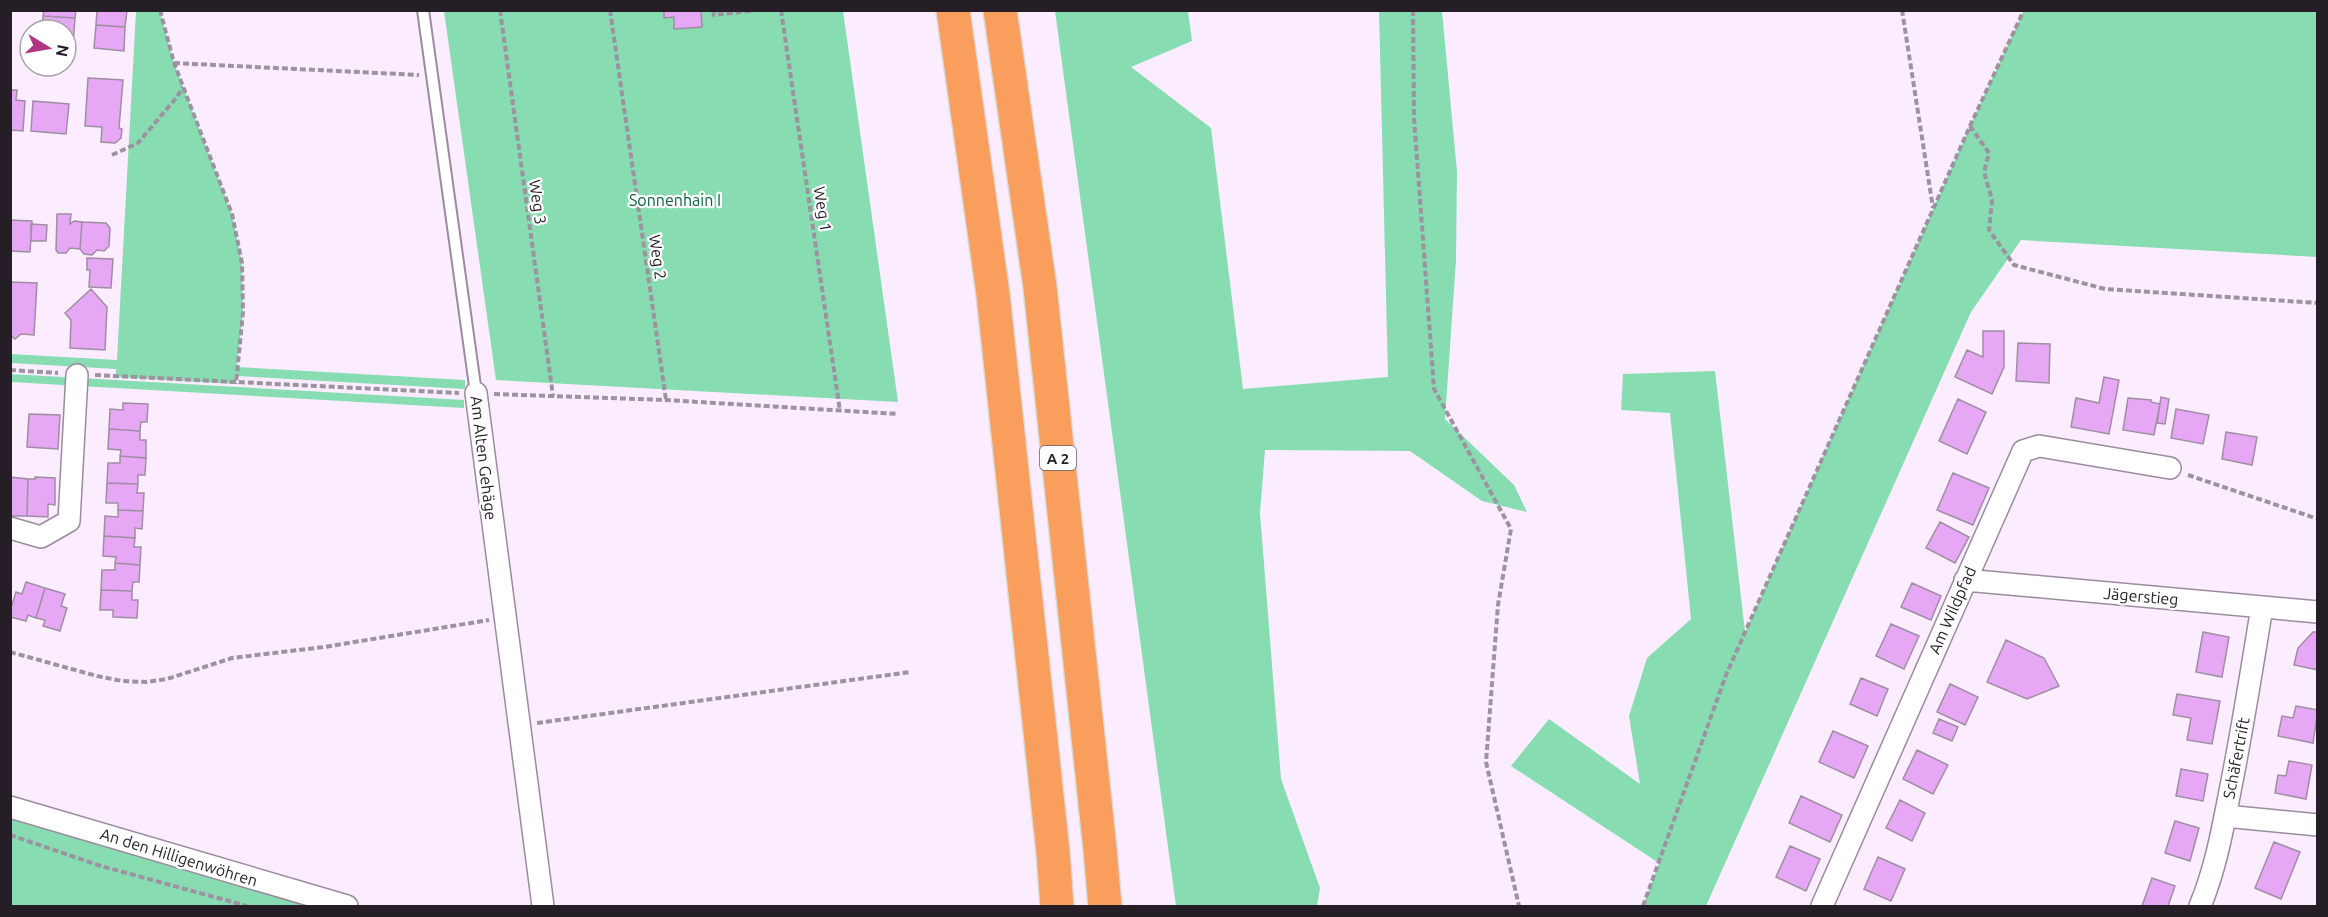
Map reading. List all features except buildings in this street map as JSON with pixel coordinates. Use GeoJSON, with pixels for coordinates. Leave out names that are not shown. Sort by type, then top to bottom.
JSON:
{"type":"FeatureCollection","features":[{"type":"Feature","properties":{"kind":"highway"},"geometry":{"type":"LineString","coordinates":[[953,10],[993,294],[1057,906]]}},
{"type":"Feature","properties":{"kind":"highway","name":"A 2"},"geometry":{"type":"LineString","coordinates":[[1000,10],[1040,287],[1105,906]]}},
{"type":"Feature","properties":{"kind":"street"},"geometry":{"type":"LineString","coordinates":[[10,528],[41,537],[69,522],[77,375]]}},
{"type":"Feature","properties":{"kind":"street","name":"Am Alten Gehäge"},"geometry":{"type":"LineString","coordinates":[[476,393],[543,906]]}},
{"type":"Feature","properties":{"kind":"street","name":"Am Wildpfad"},"geometry":{"type":"LineString","coordinates":[[1822,906],[2023,451],[2039,446],[2170,468]]}},
{"type":"Feature","properties":{"kind":"street","name":"Jägerstieg"},"geometry":{"type":"LineString","coordinates":[[1965,580],[2318,612]]}},
{"type":"Feature","properties":{"kind":"street","name":"Schäfertrift"},"geometry":{"type":"LineString","coordinates":[[2200,906],[2217,856],[2243,724],[2262,607]]}},
{"type":"Feature","properties":{"kind":"street","name":"An den Hilligenwöhren"},"geometry":{"type":"LineString","coordinates":[[10,807],[347,906]]}},
{"type":"Feature","properties":{"kind":"street"},"geometry":{"type":"LineString","coordinates":[[2225,816],[2318,825]]}},
{"type":"Feature","properties":{"kind":"lane","name":"Am Alten Gehäge"},"geometry":{"type":"LineString","coordinates":[[423,10],[476,393]]}},
{"type":"Feature","properties":{"kind":"path"},"geometry":{"type":"LineString","coordinates":[[160,10],[174,63],[232,214],[242,263],[243,312],[236,384]]}},
{"type":"Feature","properties":{"kind":"path","name":"Weg 3"},"geometry":{"type":"LineString","coordinates":[[500,10],[553,396]]}},
{"type":"Feature","properties":{"kind":"path","name":"Weg 2"},"geometry":{"type":"LineString","coordinates":[[610,10],[666,400]]}},
{"type":"Feature","properties":{"kind":"path"},"geometry":{"type":"LineString","coordinates":[[713,10],[714,15],[757,10]]}},
{"type":"Feature","properties":{"kind":"path","name":"Weg 1"},"geometry":{"type":"LineString","coordinates":[[781,10],[840,411]]}},
{"type":"Feature","properties":{"kind":"path"},"geometry":{"type":"LineString","coordinates":[[1413,10],[1414,118],[1434,389],[1511,529],[1498,604],[1486,762],[1519,906]]}},
{"type":"Feature","properties":{"kind":"path"},"geometry":{"type":"LineString","coordinates":[[1902,10],[1933,210]]}},
{"type":"Feature","properties":{"kind":"path"},"geometry":{"type":"LineString","coordinates":[[1644,906],[1726,675],[1970,126],[2024,10]]}},
{"type":"Feature","properties":{"kind":"path"},"geometry":{"type":"LineString","coordinates":[[174,63],[432,75]]}},
{"type":"Feature","properties":{"kind":"path"},"geometry":{"type":"LineString","coordinates":[[112,155],[138,142],[184,87]]}},
{"type":"Feature","properties":{"kind":"path"},"geometry":{"type":"LineString","coordinates":[[1970,126],[1989,153],[1984,172],[1992,200],[1989,230],[2014,265],[2105,289],[2318,303]]}},
{"type":"Feature","properties":{"kind":"path"},"geometry":{"type":"LineString","coordinates":[[10,370],[236,384],[666,400],[898,414]]}},
{"type":"Feature","properties":{"kind":"path"},"geometry":{"type":"LineString","coordinates":[[2170,468],[2318,519]]}},
{"type":"Feature","properties":{"kind":"path"},"geometry":{"type":"LineString","coordinates":[[10,652],[97,676],[122,681],[146,682],[167,679],[232,658],[324,647],[504,618]]}},
{"type":"Feature","properties":{"kind":"path"},"geometry":{"type":"LineString","coordinates":[[519,726],[910,672]]}},
{"type":"Feature","properties":{"kind":"path"},"geometry":{"type":"LineString","coordinates":[[10,835],[101,866],[247,906]]}},
{"type":"Feature","properties":{"kind":"path"},"geometry":{"type":"LineString","coordinates":[[218,906],[219,898]]}},
{"type":"Feature","properties":{"kind":"green space"},"geometry":{"type":"Polygon","coordinates":[[[2024,10],[2317,11],[2317,257],[2021,240],[1971,312],[1706,906],[1643,906],[1659,863],[1511,766],[1549,719],[1640,784],[1629,716],[1647,658],[1691,619],[1670,413],[1621,410],[1623,374],[1715,371],[1745,632],[2024,10]]]}},
{"type":"Feature","properties":{"kind":"green space"},"geometry":{"type":"Polygon","coordinates":[[[136,11],[160,11],[174,63],[232,214],[242,263],[243,312],[237,367],[465,380],[465,389],[237,376],[236,384],[116,377],[116,369],[11,363],[10,354],[117,360],[136,11]]]}},
{"type":"Feature","properties":{"kind":"green space","name":"Sonnenhain I"},"geometry":{"type":"Polygon","coordinates":[[[444,11],[843,11],[898,402],[496,380],[444,11]]]}},
{"type":"Feature","properties":{"kind":"green space"},"geometry":{"type":"Polygon","coordinates":[[[1055,11],[1188,11],[1192,41],[1131,67],[1211,128],[1243,389],[1388,377],[1379,11],[1442,11],[1457,172],[1456,260],[1445,419],[1514,485],[1527,512],[1482,501],[1410,451],[1265,450],[1260,513],[1281,779],[1320,888],[1317,906],[1176,906],[1055,11]]]}},
{"type":"Feature","properties":{"kind":"green space"},"geometry":{"type":"Polygon","coordinates":[[[10,374],[464,400],[464,408],[11,382],[10,374]]]}},
{"type":"Feature","properties":{"kind":"green space"},"geometry":{"type":"Polygon","coordinates":[[[10,818],[315,906],[11,906],[10,818]]]}}]}
